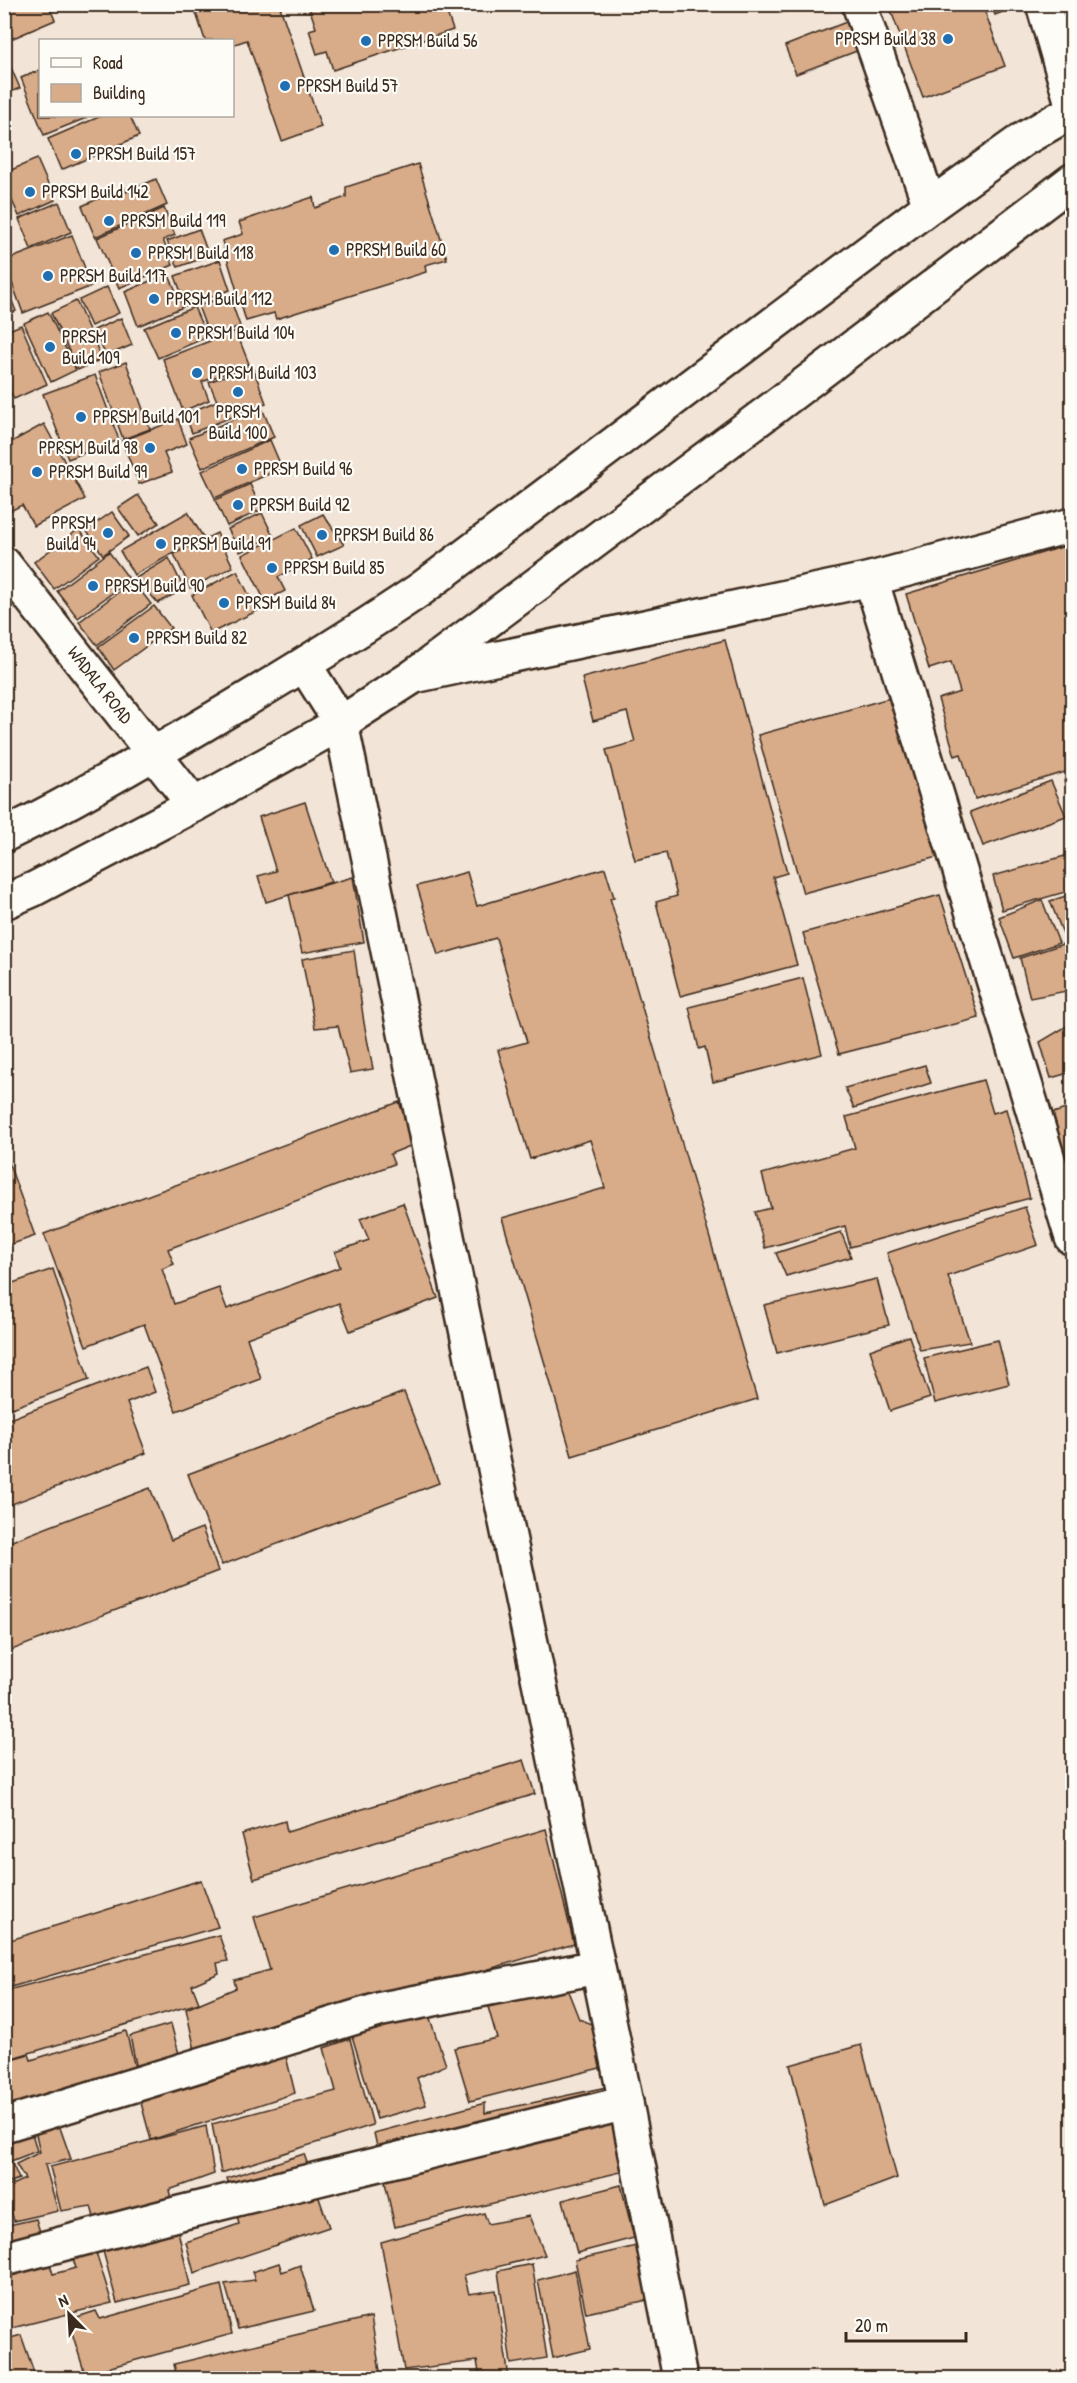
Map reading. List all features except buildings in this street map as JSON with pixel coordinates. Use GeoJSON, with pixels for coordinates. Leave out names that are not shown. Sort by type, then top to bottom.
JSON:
{"type":"FeatureCollection","features":[{"type":"Feature","properties":{"kind":"street"},"geometry":{"type":"LineString","coordinates":[[859,4],[930,206]]}},
{"type":"Feature","properties":{"kind":"street"},"geometry":{"type":"LineString","coordinates":[[1043,4],[1072,104]]}},
{"type":"Feature","properties":{"kind":"street"},"geometry":{"type":"LineString","coordinates":[[4,835],[33,821],[305,666],[421,589],[930,206],[1022,140],[1072,111]]}},
{"type":"Feature","properties":{"kind":"street"},"geometry":{"type":"LineString","coordinates":[[4,902],[34,889],[194,805],[340,723],[414,676],[772,409],[1072,181]]}},
{"type":"Feature","properties":{"kind":"street"},"geometry":{"type":"LineString","coordinates":[[414,676],[871,579],[1072,525]]}},
{"type":"Feature","properties":{"kind":"street","name":"WADALA ROAD"},"geometry":{"type":"LineString","coordinates":[[4,564],[194,805]]}},
{"type":"Feature","properties":{"kind":"street"},"geometry":{"type":"LineString","coordinates":[[871,579],[1072,1238]]}},
{"type":"Feature","properties":{"kind":"street"},"geometry":{"type":"LineString","coordinates":[[305,666],[340,723],[626,2103],[680,2379]]}},
{"type":"Feature","properties":{"kind":"street"},"geometry":{"type":"LineString","coordinates":[[4,2125],[382,2009],[597,1967]]}},
{"type":"Feature","properties":{"kind":"street"},"geometry":{"type":"LineString","coordinates":[[4,2259],[626,2103]]}},
{"type":"Feature","properties":{"kind":"place","name":"PPRSM Build 38"},"geometry":{"type":"Point","coordinates":[948,39]}},
{"type":"Feature","properties":{"kind":"place","name":"PPRSM Build 56"},"geometry":{"type":"Point","coordinates":[366,41]}},
{"type":"Feature","properties":{"kind":"place","name":"PPRSM Build 57"},"geometry":{"type":"Point","coordinates":[285,86]}},
{"type":"Feature","properties":{"kind":"place","name":"PPRSM Build 157"},"geometry":{"type":"Point","coordinates":[76,154]}},
{"type":"Feature","properties":{"kind":"place","name":"PPRSM Build 142"},"geometry":{"type":"Point","coordinates":[30,192]}},
{"type":"Feature","properties":{"kind":"place","name":"PPRSM Build 119"},"geometry":{"type":"Point","coordinates":[109,221]}},
{"type":"Feature","properties":{"kind":"place","name":"PPRSM Build 60"},"geometry":{"type":"Point","coordinates":[334,250]}},
{"type":"Feature","properties":{"kind":"place","name":"PPRSM Build 118"},"geometry":{"type":"Point","coordinates":[136,253]}},
{"type":"Feature","properties":{"kind":"place","name":"PPRSM Build 117"},"geometry":{"type":"Point","coordinates":[48,276]}},
{"type":"Feature","properties":{"kind":"place","name":"PPRSM Build 112"},"geometry":{"type":"Point","coordinates":[154,299]}},
{"type":"Feature","properties":{"kind":"place","name":"PPRSM Build 104"},"geometry":{"type":"Point","coordinates":[176,333]}},
{"type":"Feature","properties":{"kind":"place","name":"PPRSM Build 109"},"geometry":{"type":"Point","coordinates":[50,347]}},
{"type":"Feature","properties":{"kind":"place","name":"PPRSM Build 103"},"geometry":{"type":"Point","coordinates":[197,373]}},
{"type":"Feature","properties":{"kind":"place","name":"PPRSM Build 100"},"geometry":{"type":"Point","coordinates":[238,392]}},
{"type":"Feature","properties":{"kind":"place","name":"PPRSM Build 101"},"geometry":{"type":"Point","coordinates":[81,417]}},
{"type":"Feature","properties":{"kind":"place","name":"PPRSM Build 98"},"geometry":{"type":"Point","coordinates":[150,448]}},
{"type":"Feature","properties":{"kind":"place","name":"PPRSM Build 96"},"geometry":{"type":"Point","coordinates":[242,469]}},
{"type":"Feature","properties":{"kind":"place","name":"PPRSM Build 99"},"geometry":{"type":"Point","coordinates":[37,472]}},
{"type":"Feature","properties":{"kind":"place","name":"PPRSM Build 92"},"geometry":{"type":"Point","coordinates":[238,505]}},
{"type":"Feature","properties":{"kind":"place","name":"PPRSM Build 94"},"geometry":{"type":"Point","coordinates":[108,533]}},
{"type":"Feature","properties":{"kind":"place","name":"PPRSM Build 86"},"geometry":{"type":"Point","coordinates":[322,535]}},
{"type":"Feature","properties":{"kind":"place","name":"PPRSM Build 91"},"geometry":{"type":"Point","coordinates":[161,544]}},
{"type":"Feature","properties":{"kind":"place","name":"PPRSM Build 85"},"geometry":{"type":"Point","coordinates":[272,568]}},
{"type":"Feature","properties":{"kind":"place","name":"PPRSM Build 90"},"geometry":{"type":"Point","coordinates":[93,586]}},
{"type":"Feature","properties":{"kind":"place","name":"PPRSM Build 84"},"geometry":{"type":"Point","coordinates":[224,603]}},
{"type":"Feature","properties":{"kind":"place","name":"PPRSM Build 82"},"geometry":{"type":"Point","coordinates":[134,638]}}]}
